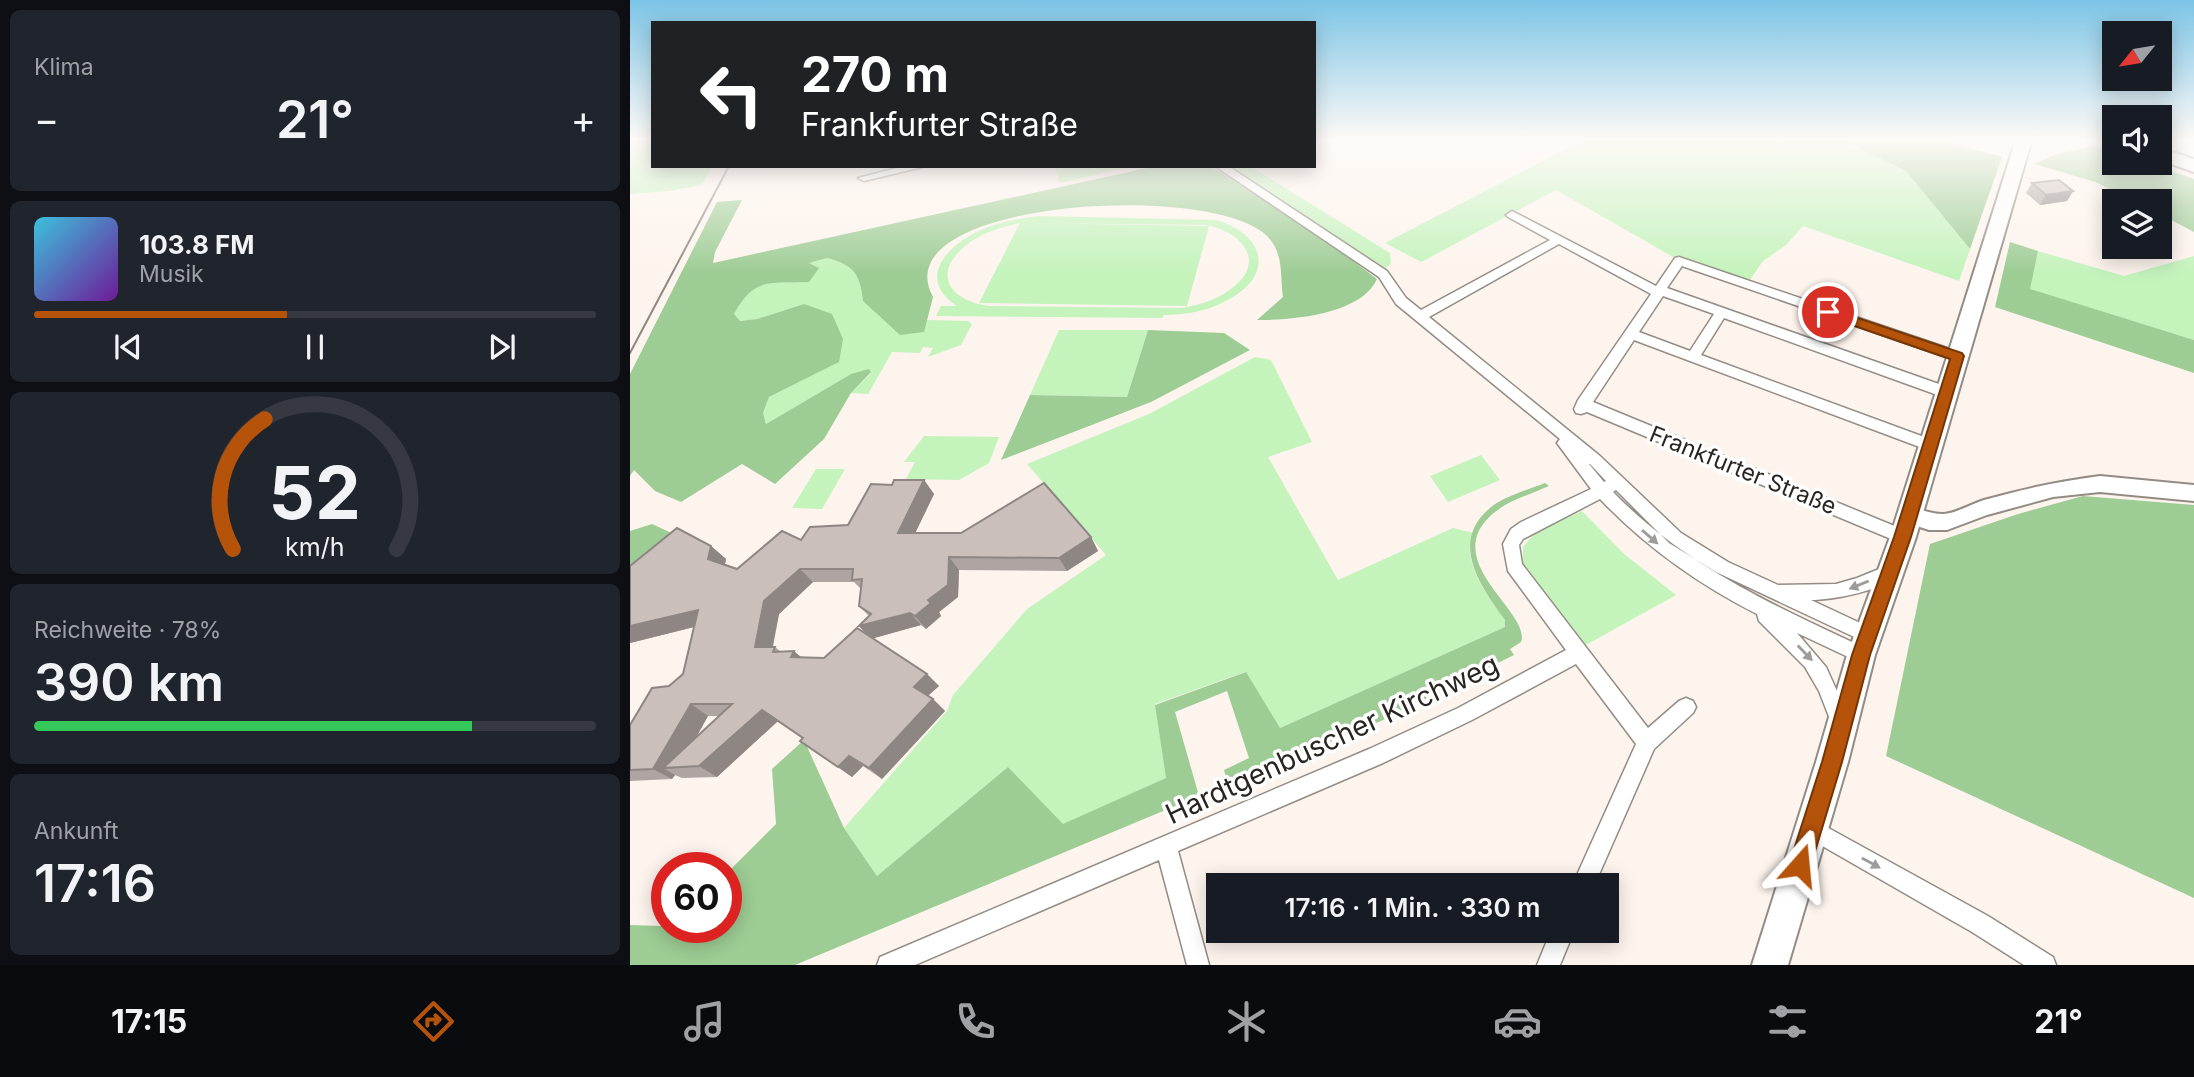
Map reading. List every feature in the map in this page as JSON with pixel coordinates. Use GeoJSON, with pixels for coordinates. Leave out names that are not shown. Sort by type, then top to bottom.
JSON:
{"type":"FeatureCollection","features":[{"type":"Feature","properties":{"kind":"main road"},"geometry":{"type":"LineString","coordinates":[[1769,965],[1812,829],[1864,645],[1903,537],[2011,184]]}},
{"type":"Feature","properties":{"kind":"street"},"geometry":{"type":"LineString","coordinates":[[1247,184],[1383,274],[1401,301],[1541,415],[1662,547],[1694,571],[1755,607],[1810,656],[1829,686],[1842,725]]}},
{"type":"Feature","properties":{"kind":"street"},"geometry":{"type":"LineString","coordinates":[[1512,215],[1556,241],[1658,291],[1948,393]]}},
{"type":"Feature","properties":{"kind":"street"},"geometry":{"type":"LineString","coordinates":[[1421,316],[1556,241]]}},
{"type":"Feature","properties":{"kind":"street"},"geometry":{"type":"LineString","coordinates":[[1930,445],[1629,333],[1679,261],[1957,356]]}},
{"type":"Feature","properties":{"kind":"street"},"geometry":{"type":"LineString","coordinates":[[1693,357],[1721,313]]}},
{"type":"Feature","properties":{"kind":"street","name":"Frankfurter Straße"},"geometry":{"type":"LineString","coordinates":[[1629,333],[1582,406],[1903,537]]}},
{"type":"Feature","properties":{"kind":"street"},"geometry":{"type":"LineString","coordinates":[[1909,515],[1929,522],[1947,522],[1983,508],[2053,489],[2100,484],[2194,493]]}},
{"type":"Feature","properties":{"kind":"street"},"geometry":{"type":"LineString","coordinates":[[1608,487],[1675,538],[1722,568],[1772,592],[1864,645]]}},
{"type":"Feature","properties":{"kind":"street"},"geometry":{"type":"LineString","coordinates":[[1608,487],[1517,534],[1511,544],[1514,566],[1647,742]]}},
{"type":"Feature","properties":{"kind":"street"},"geometry":{"type":"LineString","coordinates":[[1772,592],[1828,594],[1855,588],[1889,572]]}},
{"type":"Feature","properties":{"kind":"street"},"geometry":{"type":"LineString","coordinates":[[1755,607],[1864,645]]}},
{"type":"Feature","properties":{"kind":"street","name":"Hardtgenbuscher Kirchweg"},"geometry":{"type":"LineString","coordinates":[[888,965],[1376,756],[1465,714],[1579,653]]}},
{"type":"Feature","properties":{"kind":"street"},"geometry":{"type":"LineString","coordinates":[[1589,873],[1647,742],[1686,706]]}},
{"type":"Feature","properties":{"kind":"street"},"geometry":{"type":"LineString","coordinates":[[1812,829],[1980,923],[2045,965]]}},
{"type":"Feature","properties":{"kind":"street"},"geometry":{"type":"LineString","coordinates":[[1166,846],[1198,965]]}},
{"type":"Feature","properties":{"kind":"street"},"geometry":{"type":"LineString","coordinates":[[1548,965],[1558,943]]}},
{"type":"Feature","properties":{"kind":"green space"},"geometry":{"type":"Polygon","coordinates":[[[630,184],[703,184],[669,191],[630,194],[630,184]]]}},
{"type":"Feature","properties":{"kind":"green space"},"geometry":{"type":"Polygon","coordinates":[[[1074,184],[1239,184],[1329,243],[1377,279],[1369,291],[1341,308],[1306,317],[1257,320],[1283,297],[1279,258],[1268,237],[1236,219],[1185,209],[1124,205],[1060,209],[1001,220],[955,239],[930,264],[933,297],[924,332],[900,335],[863,301],[857,277],[844,264],[827,258],[809,263],[819,268],[809,282],[765,284],[749,293],[734,314],[740,321],[757,319],[804,304],[832,314],[843,339],[839,362],[769,397],[763,413],[766,424],[851,374],[869,369],[871,372],[851,393],[824,439],[775,484],[742,464],[681,502],[655,491],[634,470],[630,476],[630,374],[717,202],[742,200],[715,252],[713,263],[1074,184]]]}},
{"type":"Feature","properties":{"kind":"green space"},"geometry":{"type":"Polygon","coordinates":[[[1253,184],[1279,184],[1390,253],[1391,263],[1386,268],[1253,184]]]}},
{"type":"Feature","properties":{"kind":"green space"},"geometry":{"type":"Polygon","coordinates":[[[1498,184],[1917,184],[1970,249],[1959,281],[1803,226],[1786,245],[1763,261],[1747,284],[1675,258],[1556,190],[1421,262],[1385,243],[1498,184]]]}},
{"type":"Feature","properties":{"kind":"green space"},"geometry":{"type":"Polygon","coordinates":[[[1917,184],[1993,184],[1970,249],[1917,184]]]}},
{"type":"Feature","properties":{"kind":"green space"},"geometry":{"type":"Polygon","coordinates":[[[2099,184],[2194,184],[2194,232],[2172,220],[2172,189],[2109,189],[2099,184]]]}},
{"type":"Feature","properties":{"kind":"green space"},"geometry":{"type":"Polygon","coordinates":[[[1039,216],[1216,220],[1243,233],[1258,253],[1259,264],[1247,286],[1225,302],[1200,311],[1164,315],[1162,318],[936,316],[941,306],[957,306],[944,295],[938,284],[942,261],[950,251],[972,234],[985,228],[1039,216]],[[1020,223],[993,230],[969,243],[950,264],[949,283],[963,298],[975,303],[989,306],[1182,308],[1212,300],[1228,291],[1240,281],[1247,270],[1249,260],[1241,242],[1220,229],[1206,225],[1023,223],[1209,226],[1187,306],[979,303],[1020,223]]]}},
{"type":"Feature","properties":{"kind":"green space"},"geometry":{"type":"Polygon","coordinates":[[[2010,242],[2038,251],[2030,289],[2194,340],[2194,373],[1995,307],[2010,242]]]}},
{"type":"Feature","properties":{"kind":"green space"},"geometry":{"type":"Polygon","coordinates":[[[2038,251],[2124,276],[2194,256],[2194,340],[2029,289],[2038,251]]]}},
{"type":"Feature","properties":{"kind":"green space"},"geometry":{"type":"Polygon","coordinates":[[[827,258],[844,264],[854,272],[860,284],[863,301],[923,332],[927,320],[968,321],[972,324],[961,345],[928,357],[933,348],[923,347],[920,353],[892,352],[868,394],[851,393],[871,373],[851,374],[766,424],[763,413],[769,397],[838,362],[804,304],[757,319],[740,321],[734,314],[749,293],[765,284],[809,282],[808,263],[827,258]]]}},
{"type":"Feature","properties":{"kind":"green space"},"geometry":{"type":"Polygon","coordinates":[[[1059,330],[1148,330],[1127,397],[1030,395],[1059,330]]]}},
{"type":"Feature","properties":{"kind":"green space"},"geometry":{"type":"Polygon","coordinates":[[[1148,330],[1224,333],[1250,350],[1151,402],[1001,460],[1030,395],[1127,397],[1148,330]]]}},
{"type":"Feature","properties":{"kind":"green space"},"geometry":{"type":"Polygon","coordinates":[[[1255,357],[1271,360],[1312,442],[1268,457],[1338,580],[1453,528],[1473,533],[1470,545],[1473,568],[1484,590],[1505,620],[1505,627],[1280,728],[1245,672],[1155,704],[1166,778],[1063,825],[1008,767],[877,876],[844,828],[947,711],[953,695],[1027,609],[1106,555],[1027,464],[1149,414],[1255,357]]]}},
{"type":"Feature","properties":{"kind":"green space"},"geometry":{"type":"Polygon","coordinates":[[[924,436],[999,437],[989,463],[959,480],[906,479],[915,462],[904,462],[924,436]]]}},
{"type":"Feature","properties":{"kind":"green space"},"geometry":{"type":"Polygon","coordinates":[[[1481,455],[1500,480],[1448,502],[1430,476],[1481,455]]]}},
{"type":"Feature","properties":{"kind":"green space"},"geometry":{"type":"Polygon","coordinates":[[[816,469],[845,469],[822,509],[792,508],[816,469]]]}},
{"type":"Feature","properties":{"kind":"green space"},"geometry":{"type":"Polygon","coordinates":[[[1545,483],[1549,486],[1495,512],[1479,530],[1475,548],[1480,566],[1490,584],[1521,630],[1521,642],[1510,649],[1514,655],[1381,721],[1228,784],[1224,770],[1249,758],[1227,691],[1175,712],[1199,796],[795,965],[630,965],[630,925],[651,926],[651,943],[742,943],[742,858],[776,824],[772,769],[804,740],[844,828],[877,876],[1008,767],[1063,824],[1166,778],[1155,705],[1246,672],[1280,728],[1505,627],[1505,620],[1479,580],[1470,550],[1471,536],[1478,522],[1490,508],[1509,497],[1545,483]]]}},
{"type":"Feature","properties":{"kind":"green space"},"geometry":{"type":"Polygon","coordinates":[[[2083,496],[2194,505],[2194,898],[1886,756],[1930,544],[2018,514],[2083,496]]]}},
{"type":"Feature","properties":{"kind":"green space"},"geometry":{"type":"Polygon","coordinates":[[[1582,511],[1624,554],[1676,595],[1584,646],[1523,565],[1523,547],[1536,532],[1582,511]]]}},
{"type":"Feature","properties":{"kind":"green space"},"geometry":{"type":"Polygon","coordinates":[[[652,524],[691,542],[630,611],[630,531],[652,524]]]}},
{"type":"Feature","properties":{"kind":"building"},"geometry":{"type":"Polygon","coordinates":[[[2033,184],[2064,184],[2073,191],[2046,195],[2033,184]]]}},
{"type":"Feature","properties":{"kind":"building"},"geometry":{"type":"Polygon","coordinates":[[[894,480],[924,480],[898,533],[961,533],[1044,483],[1091,537],[1059,558],[949,557],[948,585],[928,600],[931,603],[915,616],[910,613],[859,626],[871,614],[859,606],[862,579],[852,580],[853,569],[800,569],[764,601],[755,647],[775,647],[773,652],[794,651],[791,657],[824,658],[857,628],[927,674],[914,687],[933,699],[869,768],[849,756],[838,767],[800,741],[803,738],[762,710],[699,766],[663,768],[732,704],[691,704],[653,769],[630,770],[630,725],[652,688],[669,686],[683,674],[698,610],[630,626],[630,566],[677,528],[711,546],[708,559],[737,569],[782,531],[801,540],[810,527],[848,525],[871,484],[892,485],[894,480]]]}},
{"type":"Feature","properties":{"kind":"tram line"},"geometry":{"type":"LineString","coordinates":[[630,353],[719,184]]}},
{"type":"Feature","properties":{"kind":"route"},"geometry":{"type":"LineString","coordinates":[[1800,865],[1861,655],[1903,537],[1957,356],[1828,312]]}}]}
